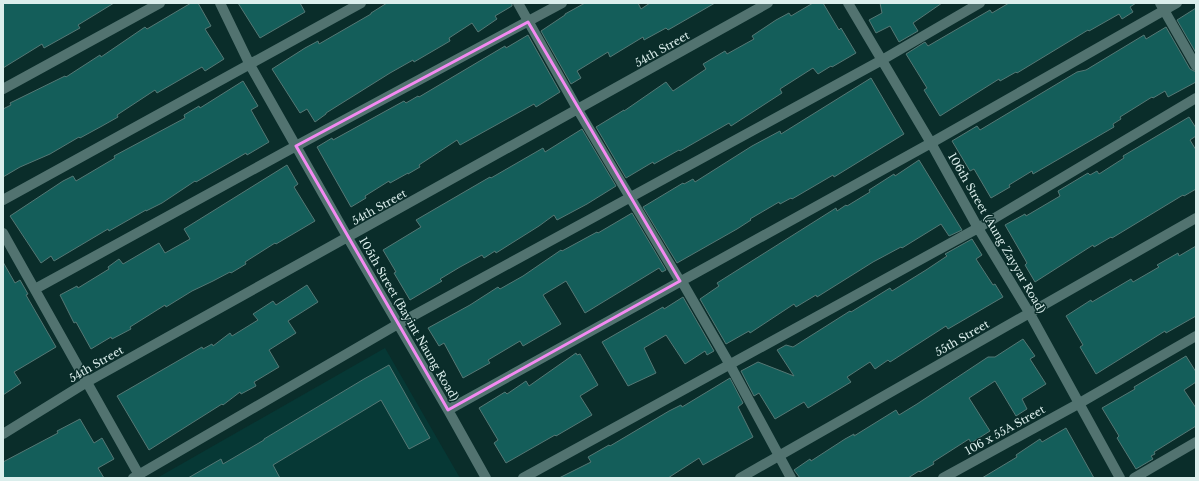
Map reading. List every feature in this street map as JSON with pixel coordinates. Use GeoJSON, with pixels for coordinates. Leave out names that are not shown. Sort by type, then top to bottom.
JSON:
{"type":"FeatureCollection","features":[{"type":"Feature","properties":{"kind":"street"},"geometry":{"type":"LineString","coordinates":[[3,89],[160,3]]}},
{"type":"Feature","properties":{"kind":"street","name":"105th Street (Bayint Naung Road)"},"geometry":{"type":"LineString","coordinates":[[220,3],[250,65],[486,478]]}},
{"type":"Feature","properties":{"kind":"street"},"geometry":{"type":"LineString","coordinates":[[3,200],[361,3]]}},
{"type":"Feature","properties":{"kind":"street"},"geometry":{"type":"LineString","coordinates":[[518,3],[578,110],[730,365],[790,478]]}},
{"type":"Feature","properties":{"kind":"street"},"geometry":{"type":"LineString","coordinates":[[34,289],[562,3]]}},
{"type":"Feature","properties":{"kind":"street","name":"54th Street"},"geometry":{"type":"LineString","coordinates":[[3,434],[88,382],[768,3]]}},
{"type":"Feature","properties":{"kind":"street","name":"106th Street (Aung Zayyar Road)"},"geometry":{"type":"LineString","coordinates":[[848,3],[931,143],[978,228],[1030,314],[1078,404],[1120,478]]}},
{"type":"Feature","properties":{"kind":"street"},"geometry":{"type":"LineString","coordinates":[[3,233],[88,382],[136,476],[398,324],[882,60],[980,3]]}},
{"type":"Feature","properties":{"kind":"street"},"geometry":{"type":"LineString","coordinates":[[448,410],[931,143],[1162,6],[1177,3]]}},
{"type":"Feature","properties":{"kind":"street"},"geometry":{"type":"LineString","coordinates":[[1162,6],[1196,66]]}},
{"type":"Feature","properties":{"kind":"street"},"geometry":{"type":"LineString","coordinates":[[522,478],[978,228],[1196,98]]}},
{"type":"Feature","properties":{"kind":"street","name":"55th Street"},"geometry":{"type":"LineString","coordinates":[[740,478],[1196,218]]}},
{"type":"Feature","properties":{"kind":"street","name":"106 x 55A Street"},"geometry":{"type":"LineString","coordinates":[[944,478],[1078,404],[1196,336]]}},
{"type":"Feature","properties":{"kind":"street"},"geometry":{"type":"LineString","coordinates":[[1134,478],[1196,442]]}},
{"type":"Feature","properties":{"kind":"highlighted area"},"geometry":{"type":"Polygon","coordinates":[[[528,22],[680,281],[448,410],[296,146],[528,22]]]}},
{"type":"Feature","properties":{"kind":"shaded area"},"geometry":{"type":"Polygon","coordinates":[[[385,348],[460,478],[157,478],[385,348]]]}},
{"type":"Feature","properties":{"kind":"building"},"geometry":{"type":"Polygon","coordinates":[[[3,3],[114,3],[78,25],[80,28],[44,48],[42,44],[3,68],[3,3]]]}},
{"type":"Feature","properties":{"kind":"building"},"geometry":{"type":"Polygon","coordinates":[[[191,3],[198,3],[211,26],[205,29],[224,59],[205,71],[202,67],[157,93],[155,90],[117,115],[118,117],[50,154],[20,167],[3,177],[3,109],[11,105],[10,103],[65,76],[66,77],[100,55],[101,57],[145,27],[147,29],[191,3]]]}},
{"type":"Feature","properties":{"kind":"building"},"geometry":{"type":"Polygon","coordinates":[[[238,3],[300,3],[305,12],[260,38],[238,3]]]}},
{"type":"Feature","properties":{"kind":"building"},"geometry":{"type":"Polygon","coordinates":[[[387,3],[512,3],[512,6],[495,16],[497,19],[478,32],[472,23],[449,38],[450,41],[414,62],[413,60],[390,73],[326,113],[315,122],[307,109],[300,113],[272,69],[305,48],[318,41],[319,44],[387,3]]]}},
{"type":"Feature","properties":{"kind":"building"},"geometry":{"type":"Polygon","coordinates":[[[585,3],[638,3],[641,9],[650,3],[715,3],[668,30],[666,28],[644,40],[643,37],[610,57],[608,52],[577,71],[581,78],[571,84],[541,31],[565,14],[585,3]]]}},
{"type":"Feature","properties":{"kind":"building"},"geometry":{"type":"Polygon","coordinates":[[[813,3],[823,3],[839,30],[841,28],[856,53],[818,74],[813,68],[780,89],[782,93],[731,126],[729,123],[680,151],[679,150],[654,164],[653,162],[626,178],[596,127],[624,111],[666,82],[673,91],[706,69],[703,64],[725,51],[727,54],[754,39],[752,36],[776,20],[789,13],[791,16],[813,3]]]}},
{"type":"Feature","properties":{"kind":"building"},"geometry":{"type":"Polygon","coordinates":[[[880,3],[942,3],[913,23],[918,31],[899,42],[890,26],[876,33],[869,20],[882,13],[880,3]]]}},
{"type":"Feature","properties":{"kind":"building"},"geometry":{"type":"Polygon","coordinates":[[[1009,3],[1136,3],[1130,7],[1133,12],[1122,19],[1119,14],[1089,31],[1088,30],[1017,73],[1016,72],[1000,81],[999,79],[940,116],[924,90],[927,88],[906,54],[925,42],[928,46],[990,10],[992,13],[1009,3]]]}},
{"type":"Feature","properties":{"kind":"building"},"geometry":{"type":"Polygon","coordinates":[[[1196,8],[1196,53],[1177,20],[1196,8]]]}},
{"type":"Feature","properties":{"kind":"building"},"geometry":{"type":"Polygon","coordinates":[[[1166,27],[1190,69],[1196,72],[1196,82],[1168,97],[1165,91],[1153,98],[1152,97],[1120,117],[1121,119],[1113,124],[1114,127],[1033,174],[1032,171],[1009,185],[1010,187],[991,198],[974,169],[970,171],[952,141],[977,126],[980,130],[1077,72],[1086,70],[1144,35],[1146,39],[1166,27]]]}},
{"type":"Feature","properties":{"kind":"building"},"geometry":{"type":"Polygon","coordinates":[[[528,35],[560,92],[536,107],[534,104],[460,145],[457,140],[419,165],[420,167],[390,183],[389,181],[351,207],[317,147],[332,138],[333,140],[404,101],[406,103],[418,96],[419,97],[505,46],[506,48],[528,35]]]}},
{"type":"Feature","properties":{"kind":"building"},"geometry":{"type":"Polygon","coordinates":[[[871,78],[904,134],[834,177],[833,175],[792,199],[791,198],[780,204],[779,202],[750,219],[751,220],[737,229],[677,263],[643,207],[683,183],[684,184],[693,179],[695,182],[752,146],[780,131],[781,134],[871,78]]]}},
{"type":"Feature","properties":{"kind":"building"},"geometry":{"type":"Polygon","coordinates":[[[243,81],[258,106],[251,110],[269,142],[247,155],[246,153],[196,182],[195,181],[162,203],[146,210],[109,231],[108,229],[54,261],[51,256],[41,263],[10,216],[63,181],[73,176],[76,181],[115,158],[114,156],[185,118],[184,115],[199,106],[200,108],[243,81]]]}},
{"type":"Feature","properties":{"kind":"building"},"geometry":{"type":"Polygon","coordinates":[[[1189,117],[1196,128],[1196,136],[1190,140],[1196,150],[1196,189],[1184,196],[1183,195],[1112,238],[1111,237],[1094,247],[1093,245],[1035,282],[1025,265],[1027,263],[1005,225],[1025,214],[1026,216],[1060,196],[1058,191],[1088,173],[1090,175],[1097,171],[1099,174],[1124,158],[1123,156],[1189,117]]]}},
{"type":"Feature","properties":{"kind":"building"},"geometry":{"type":"Polygon","coordinates":[[[582,129],[616,186],[557,220],[554,215],[496,253],[495,251],[484,258],[482,255],[460,267],[440,279],[442,281],[410,300],[394,273],[396,272],[383,250],[421,227],[416,220],[543,148],[545,152],[582,129]]]}},
{"type":"Feature","properties":{"kind":"building"},"geometry":{"type":"Polygon","coordinates":[[[919,160],[962,230],[949,236],[941,224],[902,248],[901,247],[873,262],[817,297],[816,295],[796,307],[794,304],[750,333],[749,331],[726,344],[700,299],[719,286],[717,283],[836,208],[837,211],[846,205],[847,206],[870,192],[869,190],[894,174],[895,176],[919,160]]]}},
{"type":"Feature","properties":{"kind":"building"},"geometry":{"type":"Polygon","coordinates":[[[287,165],[298,184],[294,187],[315,221],[276,244],[275,243],[245,262],[246,264],[231,273],[230,272],[192,291],[166,307],[165,305],[130,327],[131,329],[112,339],[111,337],[91,349],[76,322],[74,323],[60,295],[77,286],[78,288],[109,269],[108,267],[119,259],[123,264],[159,243],[165,253],[190,239],[184,229],[287,165]]]}},
{"type":"Feature","properties":{"kind":"building"},"geometry":{"type":"Polygon","coordinates":[[[632,213],[666,270],[662,272],[659,268],[585,313],[566,281],[543,295],[561,324],[523,346],[520,341],[488,360],[490,363],[463,378],[444,343],[439,346],[428,328],[470,305],[498,287],[500,289],[523,276],[561,250],[562,251],[597,232],[598,233],[632,213]]]}},
{"type":"Feature","properties":{"kind":"building"},"geometry":{"type":"Polygon","coordinates":[[[972,239],[982,255],[976,259],[993,285],[995,284],[1003,297],[948,329],[946,326],[890,362],[888,360],[875,369],[870,362],[847,377],[851,382],[808,408],[804,402],[775,419],[759,393],[754,396],[741,371],[758,362],[794,376],[777,350],[786,345],[793,347],[890,288],[892,291],[947,256],[945,254],[972,239]]]}},
{"type":"Feature","properties":{"kind":"building"},"geometry":{"type":"Polygon","coordinates":[[[1196,246],[1196,316],[1166,333],[1165,331],[1096,374],[1080,347],[1083,345],[1066,316],[1091,300],[1092,302],[1131,279],[1133,282],[1159,267],[1157,265],[1178,253],[1179,256],[1196,246]]]}},
{"type":"Feature","properties":{"kind":"building"},"geometry":{"type":"Polygon","coordinates":[[[3,262],[15,283],[20,280],[28,294],[26,295],[56,347],[14,372],[21,383],[3,395],[3,262]]]}},
{"type":"Feature","properties":{"kind":"building"},"geometry":{"type":"Polygon","coordinates":[[[307,285],[318,302],[288,321],[296,333],[269,350],[279,367],[254,382],[256,386],[241,394],[240,392],[223,405],[222,404],[149,450],[117,396],[202,347],[203,349],[212,344],[213,346],[230,333],[232,336],[258,320],[253,314],[273,301],[276,305],[307,285]]]}},
{"type":"Feature","properties":{"kind":"building"},"geometry":{"type":"Polygon","coordinates":[[[683,297],[714,351],[707,355],[705,351],[685,364],[666,335],[644,348],[656,373],[628,386],[602,342],[663,307],[664,309],[683,297]]]}},
{"type":"Feature","properties":{"kind":"building"},"geometry":{"type":"Polygon","coordinates":[[[1023,339],[1035,356],[1030,359],[1046,384],[1022,399],[1027,409],[1016,416],[995,381],[969,398],[990,431],[971,443],[969,439],[933,462],[934,464],[908,478],[800,478],[794,470],[810,459],[811,461],[845,439],[854,434],[854,436],[896,410],[899,415],[988,357],[995,357],[1023,339]]]}},
{"type":"Feature","properties":{"kind":"building"},"geometry":{"type":"Polygon","coordinates":[[[576,353],[577,355],[580,354],[598,385],[580,396],[592,415],[506,463],[494,443],[498,440],[479,408],[505,392],[507,394],[526,381],[529,386],[576,353]]]}},
{"type":"Feature","properties":{"kind":"building"},"geometry":{"type":"Polygon","coordinates":[[[1186,356],[1196,372],[1196,382],[1184,390],[1196,408],[1196,426],[1154,452],[1155,454],[1151,456],[1153,459],[1136,469],[1117,438],[1119,436],[1102,408],[1135,389],[1134,387],[1186,356]]]}},
{"type":"Feature","properties":{"kind":"building"},"geometry":{"type":"Polygon","coordinates":[[[389,365],[430,438],[409,449],[381,400],[273,465],[280,478],[188,478],[221,459],[223,464],[389,365]]]}},
{"type":"Feature","properties":{"kind":"building"},"geometry":{"type":"Polygon","coordinates":[[[730,378],[743,403],[738,407],[753,437],[703,465],[699,458],[668,478],[559,478],[591,462],[588,457],[609,445],[610,446],[669,411],[681,405],[682,407],[730,378]]]}},
{"type":"Feature","properties":{"kind":"building"},"geometry":{"type":"Polygon","coordinates":[[[80,419],[94,443],[102,438],[114,459],[98,468],[104,478],[3,478],[3,462],[58,433],[57,431],[80,419]]]}},
{"type":"Feature","properties":{"kind":"building"},"geometry":{"type":"Polygon","coordinates":[[[1066,428],[1094,478],[982,478],[1017,457],[1016,455],[1040,439],[1042,442],[1066,428]]]}}]}
